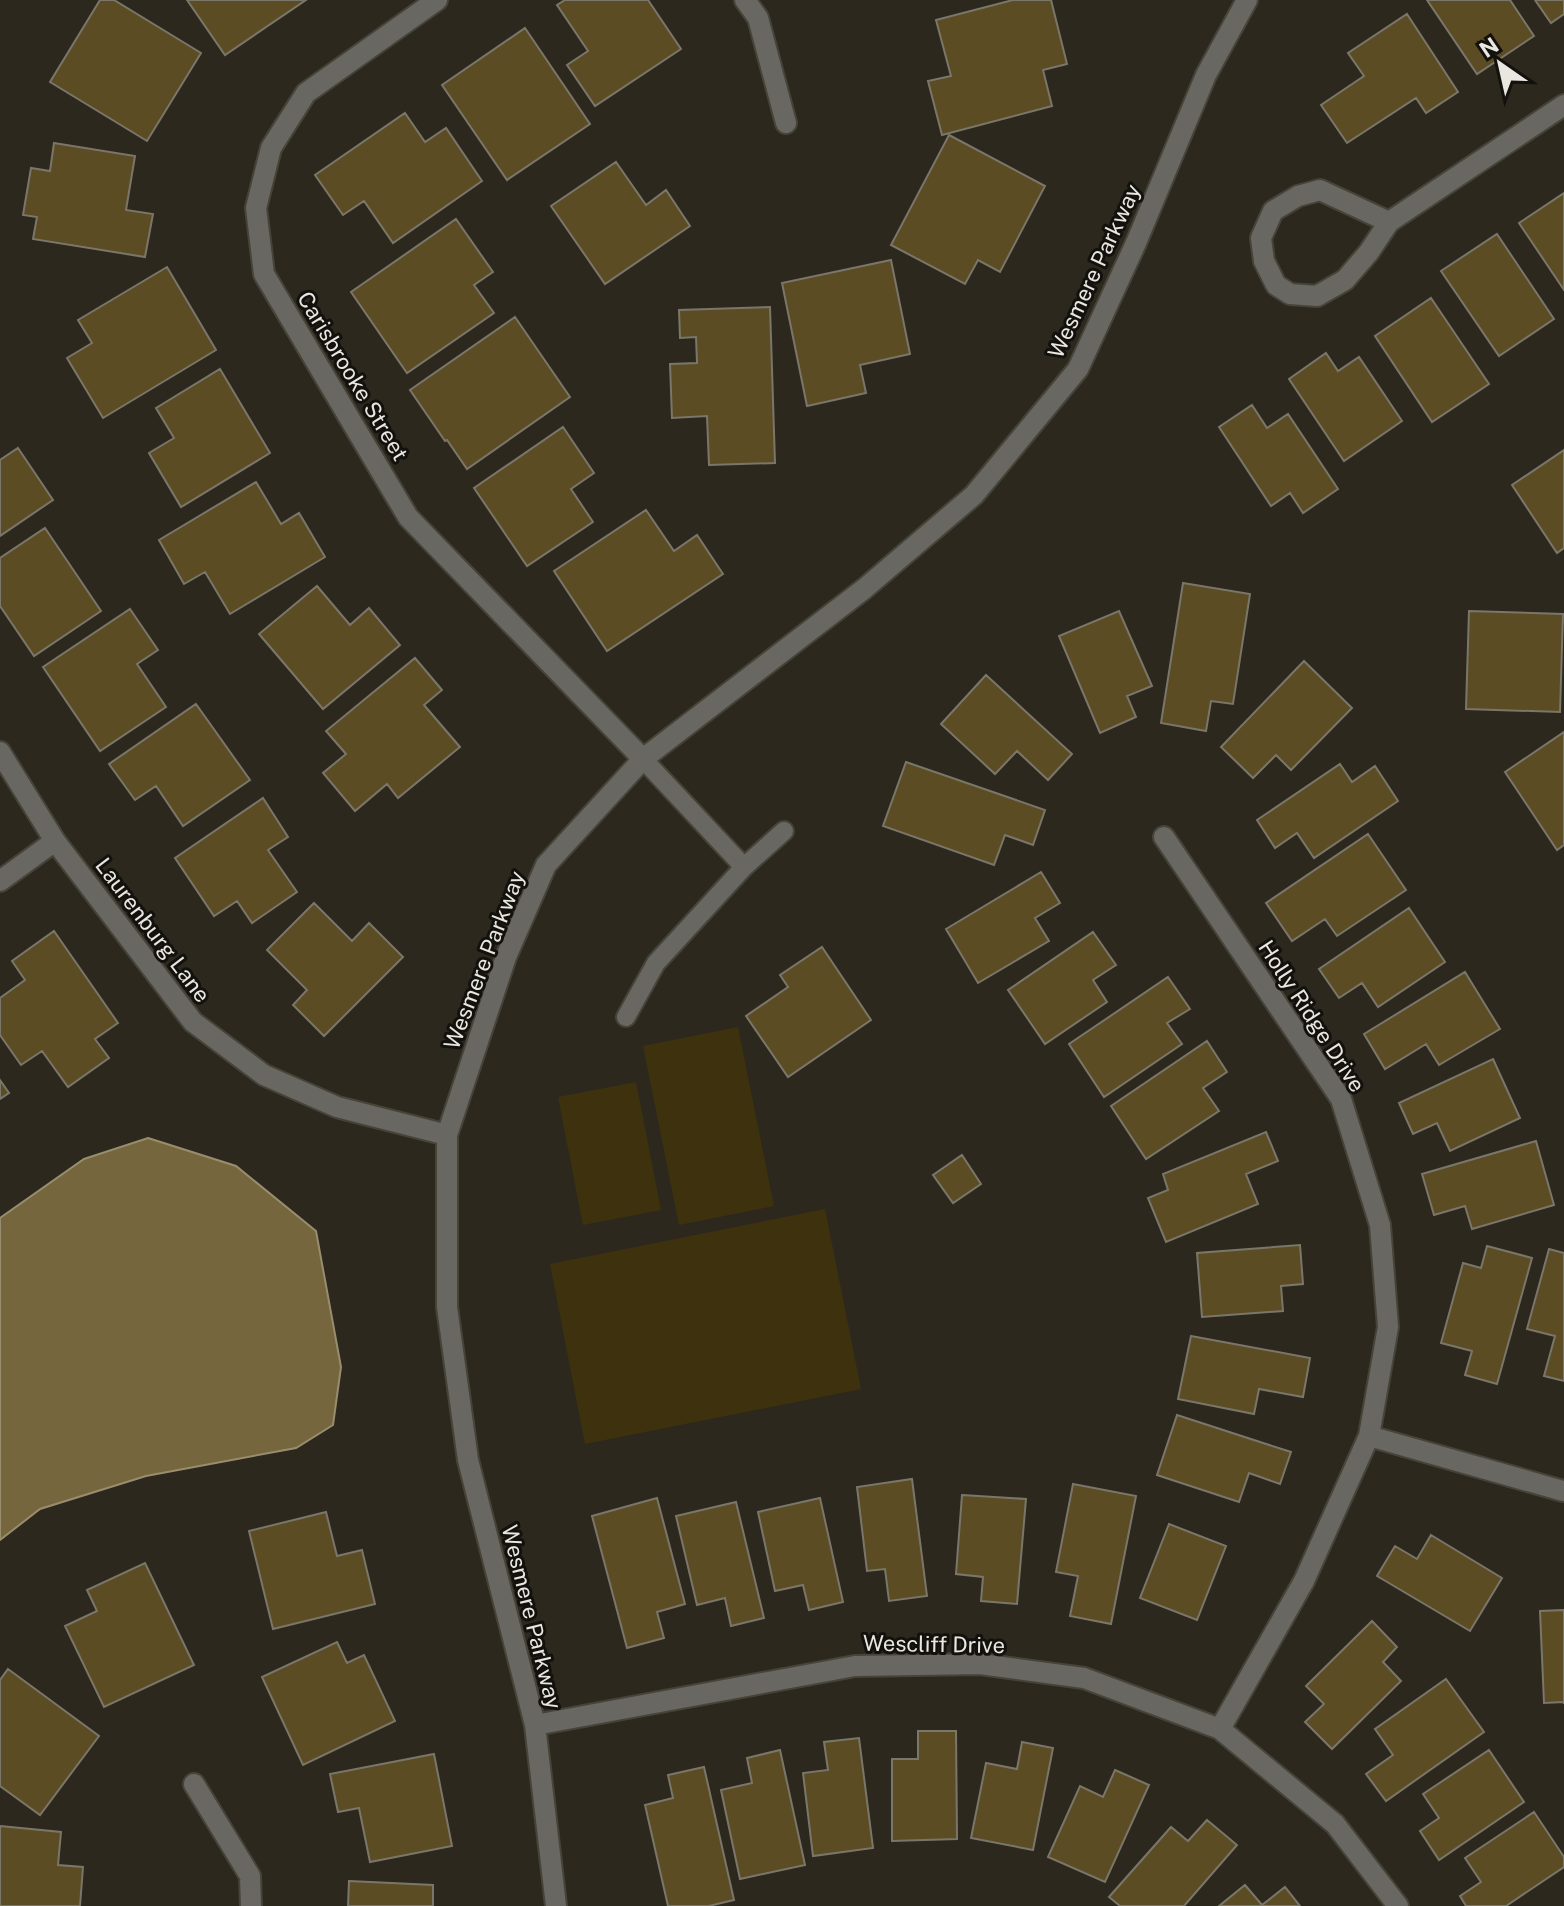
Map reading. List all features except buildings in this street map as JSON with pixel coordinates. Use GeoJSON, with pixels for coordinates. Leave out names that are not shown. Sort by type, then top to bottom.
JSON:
{"type":"FeatureCollection","features":[{"type":"Feature","properties":{"kind":"street","name":"Carisbrooke Street"},"geometry":{"type":"LineString","coordinates":[[437,0],[306,93],[271,148],[256,208],[264,274],[408,517],[643,759]]}},
{"type":"Feature","properties":{"kind":"street"},"geometry":{"type":"LineString","coordinates":[[745,0],[758,18],[786,123]]}},
{"type":"Feature","properties":{"kind":"street","name":"Wesmere Parkway"},"geometry":{"type":"LineString","coordinates":[[556,1906],[535,1725],[468,1460],[447,1307],[447,1135],[506,957],[546,865],[643,759],[864,589],[974,495],[1078,369],[1136,243],[1206,75],[1247,0]]}},
{"type":"Feature","properties":{"kind":"street"},"geometry":{"type":"LineString","coordinates":[[1389,222],[1320,190],[1298,196],[1273,211],[1261,238],[1264,261],[1276,285],[1290,294],[1317,296],[1345,280],[1389,222],[1564,105]]}},
{"type":"Feature","properties":{"kind":"street","name":"Laurenburg Lane"},"geometry":{"type":"LineString","coordinates":[[0,752],[55,841],[193,1022],[264,1075],[337,1107],[447,1135]]}},
{"type":"Feature","properties":{"kind":"street","name":"Holly Ridge Drive"},"geometry":{"type":"LineString","coordinates":[[1164,837],[1341,1099],[1380,1225],[1388,1327],[1369,1436],[1304,1581],[1220,1729]]}},
{"type":"Feature","properties":{"kind":"street"},"geometry":{"type":"LineString","coordinates":[[0,881],[55,841]]}},
{"type":"Feature","properties":{"kind":"street"},"geometry":{"type":"LineString","coordinates":[[1369,1436],[1563,1491]]}},
{"type":"Feature","properties":{"kind":"street","name":"Wescliff Drive"},"geometry":{"type":"LineString","coordinates":[[535,1725],[855,1666],[980,1664],[1084,1678],[1220,1729],[1335,1824],[1398,1906]]}},
{"type":"Feature","properties":{"kind":"street"},"geometry":{"type":"LineString","coordinates":[[194,1784],[250,1876],[251,1906]]}},
{"type":"Feature","properties":{"kind":"lane"},"geometry":{"type":"LineString","coordinates":[[643,759],[744,867]]}},
{"type":"Feature","properties":{"kind":"lane"},"geometry":{"type":"LineString","coordinates":[[626,1017],[656,963],[744,867],[784,831]]}},
{"type":"Feature","properties":{"kind":"shaded area"},"geometry":{"type":"Polygon","coordinates":[[[738,1027],[774,1206],[679,1225],[643,1046],[738,1027]]]}},
{"type":"Feature","properties":{"kind":"shaded area"},"geometry":{"type":"Polygon","coordinates":[[[636,1082],[661,1210],[583,1225],[558,1097],[636,1082]]]}},
{"type":"Feature","properties":{"kind":"shaded area"},"geometry":{"type":"Polygon","coordinates":[[[148,1138],[236,1166],[316,1231],[341,1367],[333,1425],[296,1448],[146,1476],[40,1509],[0,1540],[0,1218],[84,1159],[148,1138]]]}},
{"type":"Feature","properties":{"kind":"shaded area"},"geometry":{"type":"Polygon","coordinates":[[[825,1209],[861,1389],[585,1444],[550,1264],[825,1209]]]}}]}
